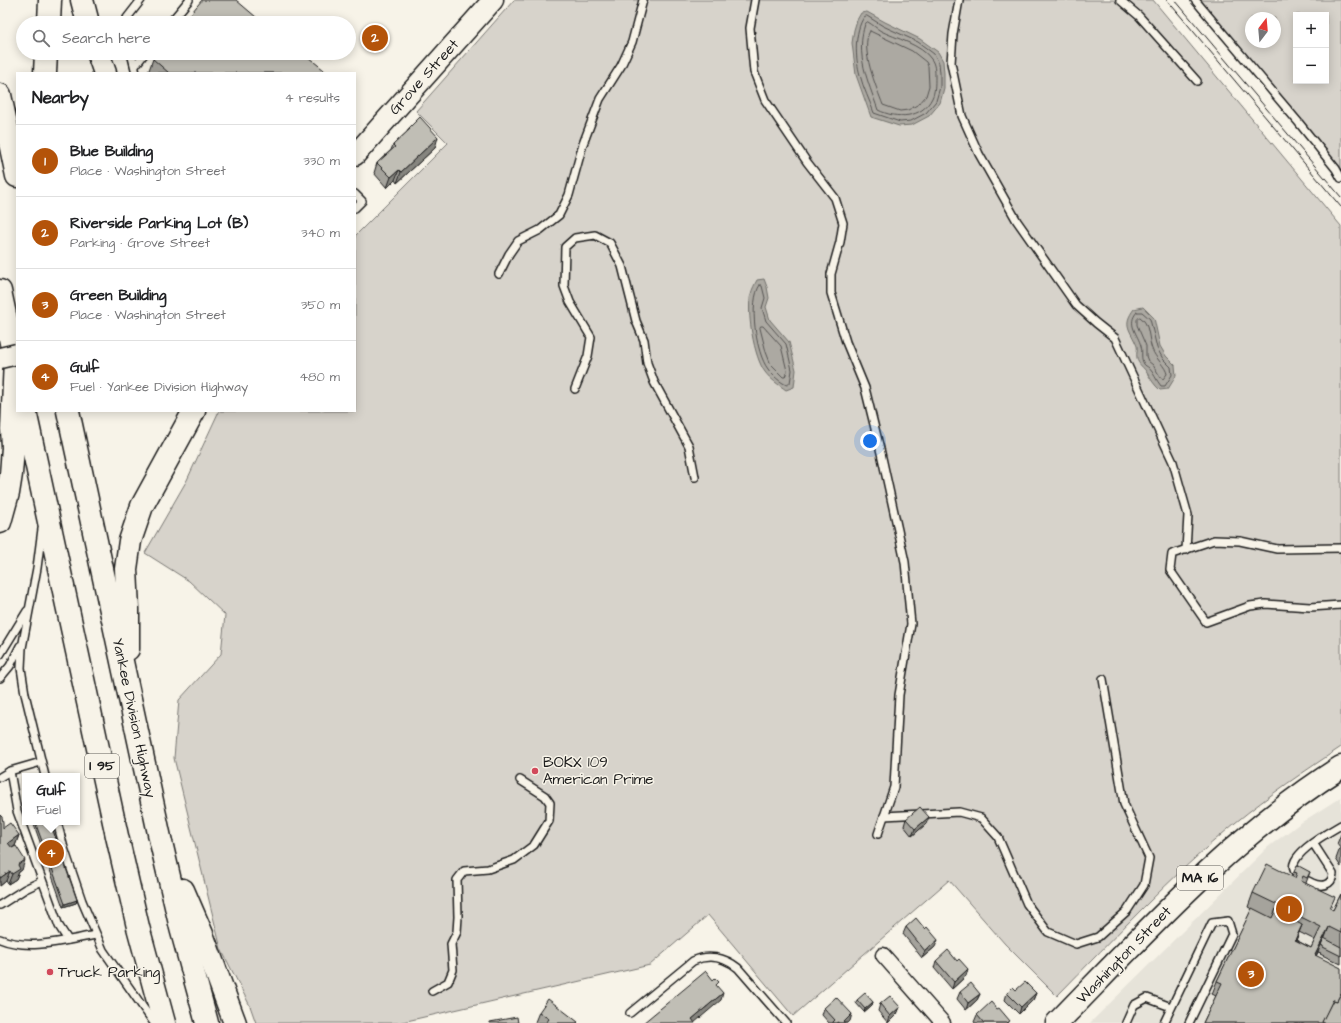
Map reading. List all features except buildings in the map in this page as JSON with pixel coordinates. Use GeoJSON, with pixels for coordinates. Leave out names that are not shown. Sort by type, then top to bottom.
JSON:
{"type":"FeatureCollection","features":[{"type":"Feature","properties":{"kind":"main road"},"geometry":{"type":"LineString","coordinates":[[49,16],[50,0]]}},
{"type":"Feature","properties":{"kind":"main road"},"geometry":{"type":"LineString","coordinates":[[82,0],[86,16]]}},
{"type":"Feature","properties":{"kind":"main road"},"geometry":{"type":"LineString","coordinates":[[92,0],[93,16]]}},
{"type":"Feature","properties":{"kind":"main road","name":"Grove Street"},"geometry":{"type":"LineString","coordinates":[[357,150],[493,0]]}},
{"type":"Feature","properties":{"kind":"main road"},"geometry":{"type":"LineString","coordinates":[[45,72],[46,60]]}},
{"type":"Feature","properties":{"kind":"main road"},"geometry":{"type":"LineString","coordinates":[[100,60],[105,72]]}},
{"type":"Feature","properties":{"kind":"main road"},"geometry":{"type":"LineString","coordinates":[[0,95],[16,171]]}},
{"type":"Feature","properties":{"kind":"main road"},"geometry":{"type":"LineString","coordinates":[[0,291],[12,361],[13,448],[12,470],[8,493],[0,522]]}},
{"type":"Feature","properties":{"kind":"main road","name":"I 95"},"geometry":{"type":"LineString","coordinates":[[25,412],[122,858],[138,927],[164,1023]]}},
{"type":"Feature","properties":{"kind":"main road","name":"Yankee Division Highway"},"geometry":{"type":"LineString","coordinates":[[68,412],[160,838],[183,936],[207,1023]]}},
{"type":"Feature","properties":{"kind":"main road"},"geometry":{"type":"LineString","coordinates":[[127,686],[128,609],[126,569],[128,548],[142,506],[193,412]]}},
{"type":"Feature","properties":{"kind":"main road","name":"Washington Street"},"geometry":{"type":"LineString","coordinates":[[1057,1023],[1134,942],[1214,865],[1276,814],[1341,767]]}},
{"type":"Feature","properties":{"kind":"main road"},"geometry":{"type":"LineString","coordinates":[[160,838],[202,934],[235,1023]]}},
{"type":"Feature","properties":{"kind":"street"},"geometry":{"type":"LineString","coordinates":[[883,955],[942,1023]]}},
{"type":"Feature","properties":{"kind":"lane"},"geometry":{"type":"LineString","coordinates":[[129,16],[141,0]]}},
{"type":"Feature","properties":{"kind":"lane"},"geometry":{"type":"LineString","coordinates":[[176,16],[189,0]]}},
{"type":"Feature","properties":{"kind":"lane"},"geometry":{"type":"LineString","coordinates":[[499,274],[509,254],[518,241],[540,230],[559,215],[569,195],[583,144],[600,99],[621,66],[632,42],[643,0]]}},
{"type":"Feature","properties":{"kind":"lane"},"geometry":{"type":"LineString","coordinates":[[755,0],[750,28],[754,72],[765,100],[807,162],[835,198],[842,223],[840,242],[831,274],[831,293],[846,342],[865,388],[905,562],[911,624],[899,695],[894,787],[878,834]]}},
{"type":"Feature","properties":{"kind":"lane"},"geometry":{"type":"LineString","coordinates":[[959,0],[953,34],[951,62],[962,116],[979,154],[1017,221],[1076,305],[1115,338],[1173,462],[1188,516],[1186,550]]}},
{"type":"Feature","properties":{"kind":"lane"},"geometry":{"type":"LineString","coordinates":[[1120,0],[1139,16],[1197,80]]}},
{"type":"Feature","properties":{"kind":"lane"},"geometry":{"type":"LineString","coordinates":[[1195,0],[1336,169],[1341,178]]}},
{"type":"Feature","properties":{"kind":"lane"},"geometry":{"type":"LineString","coordinates":[[136,69],[141,60]]}},
{"type":"Feature","properties":{"kind":"lane"},"geometry":{"type":"LineString","coordinates":[[356,195],[362,201],[356,207]]}},
{"type":"Feature","properties":{"kind":"lane"},"geometry":{"type":"LineString","coordinates":[[575,389],[588,356],[591,337],[570,302],[564,286],[565,247],[575,238],[595,235],[610,243],[622,266],[636,321],[644,340],[647,363],[654,382],[689,446],[695,477]]}},
{"type":"Feature","properties":{"kind":"lane"},"geometry":{"type":"LineString","coordinates":[[44,773],[22,677],[22,648],[45,507]]}},
{"type":"Feature","properties":{"kind":"lane"},"geometry":{"type":"LineString","coordinates":[[1341,548],[1277,549],[1240,542],[1214,540],[1172,554],[1170,570],[1206,622],[1250,606],[1265,604],[1310,607],[1341,605]]}},
{"type":"Feature","properties":{"kind":"lane"},"geometry":{"type":"LineString","coordinates":[[0,655],[29,607]]}},
{"type":"Feature","properties":{"kind":"lane"},"geometry":{"type":"LineString","coordinates":[[0,678],[14,660],[24,634]]}},
{"type":"Feature","properties":{"kind":"lane"},"geometry":{"type":"LineString","coordinates":[[884,816],[959,812],[981,818],[998,837],[1027,904],[1048,932],[1076,944],[1098,938],[1127,911],[1144,886],[1149,858],[1124,804],[1103,679]]}},
{"type":"Feature","properties":{"kind":"lane"},"geometry":{"type":"LineString","coordinates":[[0,777],[10,771],[41,762]]}},
{"type":"Feature","properties":{"kind":"lane"},"geometry":{"type":"LineString","coordinates":[[10,771],[17,811],[58,926],[68,940]]}},
{"type":"Feature","properties":{"kind":"lane"},"geometry":{"type":"LineString","coordinates":[[432,991],[448,982],[452,970],[451,944],[457,932],[458,917],[457,880],[464,871],[488,869],[514,860],[534,845],[549,821],[550,803],[545,796],[520,780]]}},
{"type":"Feature","properties":{"kind":"lane"},"geometry":{"type":"LineString","coordinates":[[58,825],[82,901],[103,950],[154,1023]]}},
{"type":"Feature","properties":{"kind":"lane"},"geometry":{"type":"LineString","coordinates":[[1313,843],[1333,874],[1331,879],[1324,885],[1317,885],[1302,878],[1296,874],[1293,868],[1300,854],[1313,843],[1340,827]]}},
{"type":"Feature","properties":{"kind":"lane"},"geometry":{"type":"LineString","coordinates":[[0,905],[25,889],[42,881]]}},
{"type":"Feature","properties":{"kind":"lane"},"geometry":{"type":"LineString","coordinates":[[1164,1023],[1212,923],[1228,921],[1232,934],[1189,1023]]}},
{"type":"Feature","properties":{"kind":"lane"},"geometry":{"type":"LineString","coordinates":[[0,939],[12,944],[31,945],[96,935]]}},
{"type":"Feature","properties":{"kind":"lane"},"geometry":{"type":"LineString","coordinates":[[630,1013],[693,961],[714,957],[730,962],[738,968],[786,1023]]}},
{"type":"Feature","properties":{"kind":"lane"},"geometry":{"type":"LineString","coordinates":[[1126,1023],[1134,1005],[1147,998],[1171,1007]]}},
{"type":"Feature","properties":{"kind":"shaded area"},"geometry":{"type":"Polygon","coordinates":[[[514,0],[1153,0],[1341,226],[1341,747],[1261,803],[1211,843],[1144,907],[1057,996],[1005,944],[949,880],[793,1016],[708,915],[650,965],[398,1023],[256,1023],[250,1006],[221,949],[174,758],[179,700],[221,654],[225,615],[189,581],[145,553],[187,480],[219,412],[356,412],[356,235],[448,143],[416,111],[514,0]]]}},
{"type":"Feature","properties":{"kind":"shaded area"},"geometry":{"type":"Polygon","coordinates":[[[1195,0],[1341,0],[1341,177],[1195,0]]]}},
{"type":"Feature","properties":{"kind":"shaded area"},"geometry":{"type":"Polygon","coordinates":[[[1341,797],[1341,1023],[1090,1023],[1268,847],[1299,824],[1341,797]]]}},
{"type":"Feature","properties":{"kind":"water"},"geometry":{"type":"Polygon","coordinates":[[[867,12],[920,39],[938,52],[943,61],[944,88],[940,103],[929,116],[912,125],[899,126],[871,117],[856,75],[852,43],[857,20],[861,13],[867,12]]]}},
{"type":"Feature","properties":{"kind":"water"},"geometry":{"type":"Polygon","coordinates":[[[764,279],[769,298],[766,307],[770,320],[789,342],[796,370],[794,387],[786,390],[765,372],[757,356],[754,345],[750,322],[751,294],[757,280],[764,279]]]}},
{"type":"Feature","properties":{"kind":"water"},"geometry":{"type":"Polygon","coordinates":[[[1143,307],[1154,318],[1160,346],[1166,356],[1175,365],[1176,376],[1168,389],[1160,390],[1138,360],[1137,346],[1128,327],[1128,319],[1134,309],[1143,307]]]}},
{"type":"Feature","properties":{"kind":"tram line"},"geometry":{"type":"LineString","coordinates":[[1167,0],[1341,207]]}},
{"type":"Feature","properties":{"kind":"tram line"},"geometry":{"type":"LineString","coordinates":[[1175,0],[1341,197]]}},
{"type":"Feature","properties":{"kind":"place","name":"Riverside Parking Lot (B)"},"geometry":{"type":"Point","coordinates":[375,38]}},
{"type":"Feature","properties":{"kind":"place","name":"BOKX 109 American Prime"},"geometry":{"type":"Point","coordinates":[535,771]}},
{"type":"Feature","properties":{"kind":"place","name":"Gulf"},"geometry":{"type":"Point","coordinates":[51,853]}},
{"type":"Feature","properties":{"kind":"place","name":"Blue Building"},"geometry":{"type":"Point","coordinates":[1289,909]}},
{"type":"Feature","properties":{"kind":"place","name":"Truck Parking"},"geometry":{"type":"Point","coordinates":[50,972]}},
{"type":"Feature","properties":{"kind":"place","name":"Green Building"},"geometry":{"type":"Point","coordinates":[1251,974]}}]}
